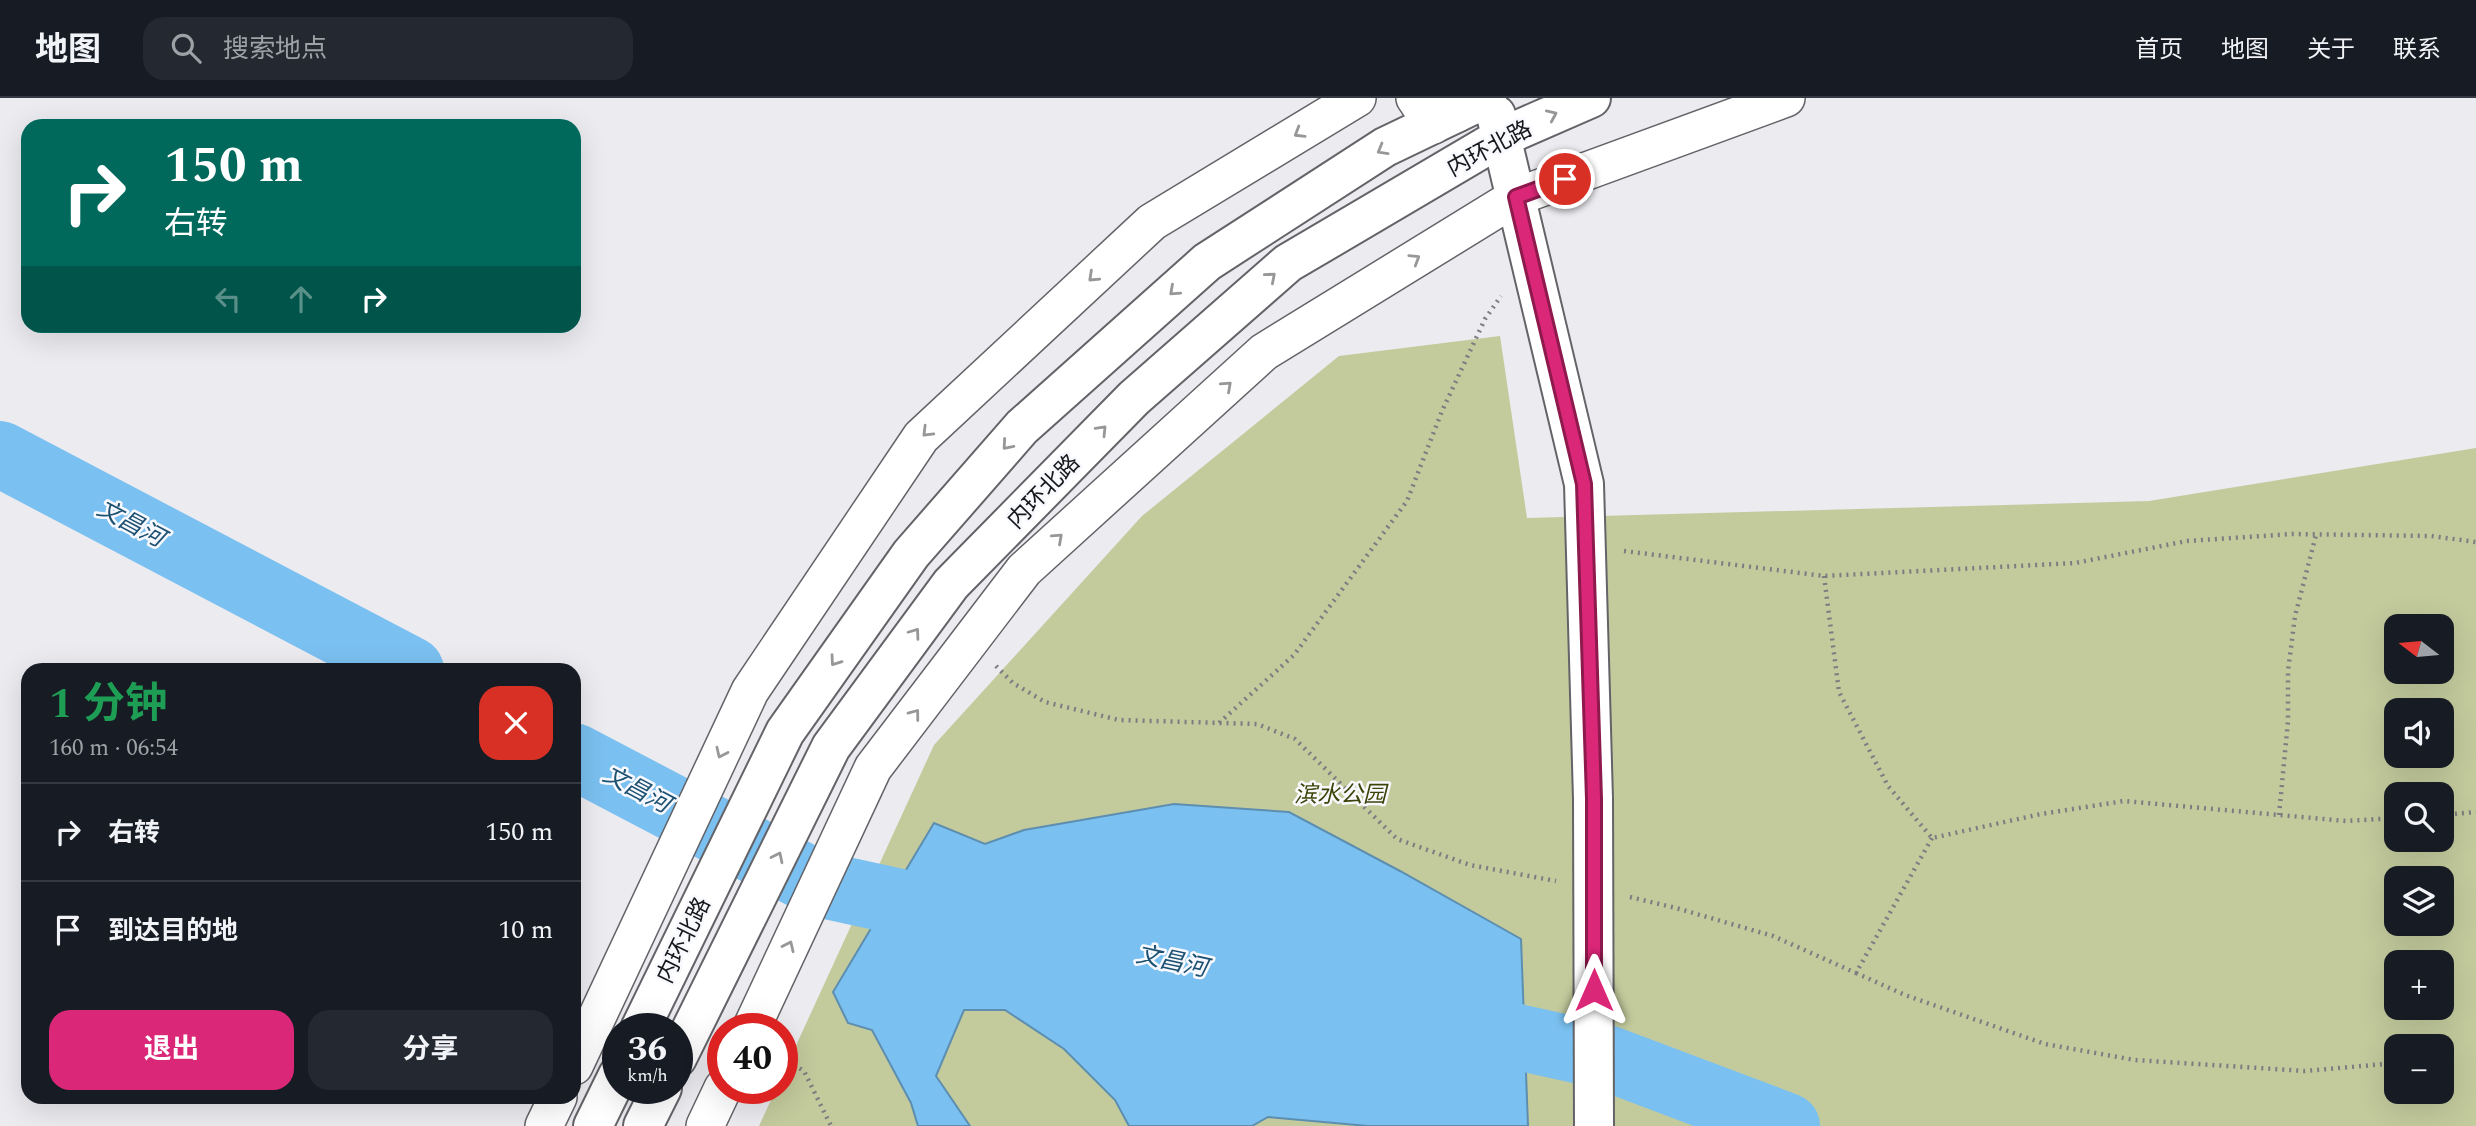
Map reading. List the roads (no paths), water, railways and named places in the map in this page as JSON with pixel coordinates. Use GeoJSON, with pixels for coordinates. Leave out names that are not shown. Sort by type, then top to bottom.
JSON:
{"type":"FeatureCollection","features":[{"type":"Feature","properties":{"kind":"main road","name":"内环北路"},"geometry":{"type":"LineString","coordinates":[[693,1027],[831,747],[951,584],[1134,398],[1288,263],[1502,138],[1591,98]]}},
{"type":"Feature","properties":{"kind":"main road","name":"内环北路"},"geometry":{"type":"LineString","coordinates":[[648,1013],[785,732],[911,554],[1022,427],[1207,262],[1455,105]]}},
{"type":"Feature","properties":{"kind":"main road"},"geometry":{"type":"LineString","coordinates":[[1455,105],[1502,138],[1584,484],[1594,799],[1594,1126]]}},
{"type":"Feature","properties":{"kind":"main road"},"geometry":{"type":"LineString","coordinates":[[593,1126],[604,1104]]}},
{"type":"Feature","properties":{"kind":"main road"},"geometry":{"type":"LineString","coordinates":[[643,1126],[654,1104]]}},
{"type":"Feature","properties":{"kind":"street"},"geometry":{"type":"LineString","coordinates":[[581,1051],[750,691],[921,437],[1152,222],[1357,98]]}},
{"type":"Feature","properties":{"kind":"street"},"geometry":{"type":"LineString","coordinates":[[758,1013],[873,768],[1024,570],[1264,352],[1516,197],[1786,98]]}},
{"type":"Feature","properties":{"kind":"street"},"geometry":{"type":"LineString","coordinates":[[544,1126],[555,1104]]}},
{"type":"Feature","properties":{"kind":"street"},"geometry":{"type":"LineString","coordinates":[[705,1126],[715,1104]]}},
{"type":"Feature","properties":{"kind":"water"},"geometry":{"type":"Polygon","coordinates":[[[1174,804],[1289,812],[1521,939],[1528,1126],[1368,1126],[1268,1117],[1252,1126],[1129,1126],[1115,1100],[1064,1049],[1005,1010],[964,1010],[936,1076],[970,1126],[918,1126],[911,1103],[872,1030],[848,1023],[833,992],[934,823],[985,844],[1024,830],[1174,804]]]}},
{"type":"Feature","properties":{"kind":"waterway","name":"文昌河"},"geometry":{"type":"LineString","coordinates":[[0,454],[398,663]]}},
{"type":"Feature","properties":{"kind":"waterway","name":"文昌河"},"geometry":{"type":"LineString","coordinates":[[581,760],[818,884],[978,919]]}},
{"type":"Feature","properties":{"kind":"waterway","name":"文昌河"},"geometry":{"type":"LineString","coordinates":[[1436,1019],[1599,1055],[1787,1126]]}},
{"type":"Feature","properties":{"kind":"park label","name":"滨水公园"},"geometry":{"type":"Point","coordinates":[1340,794]}}]}
